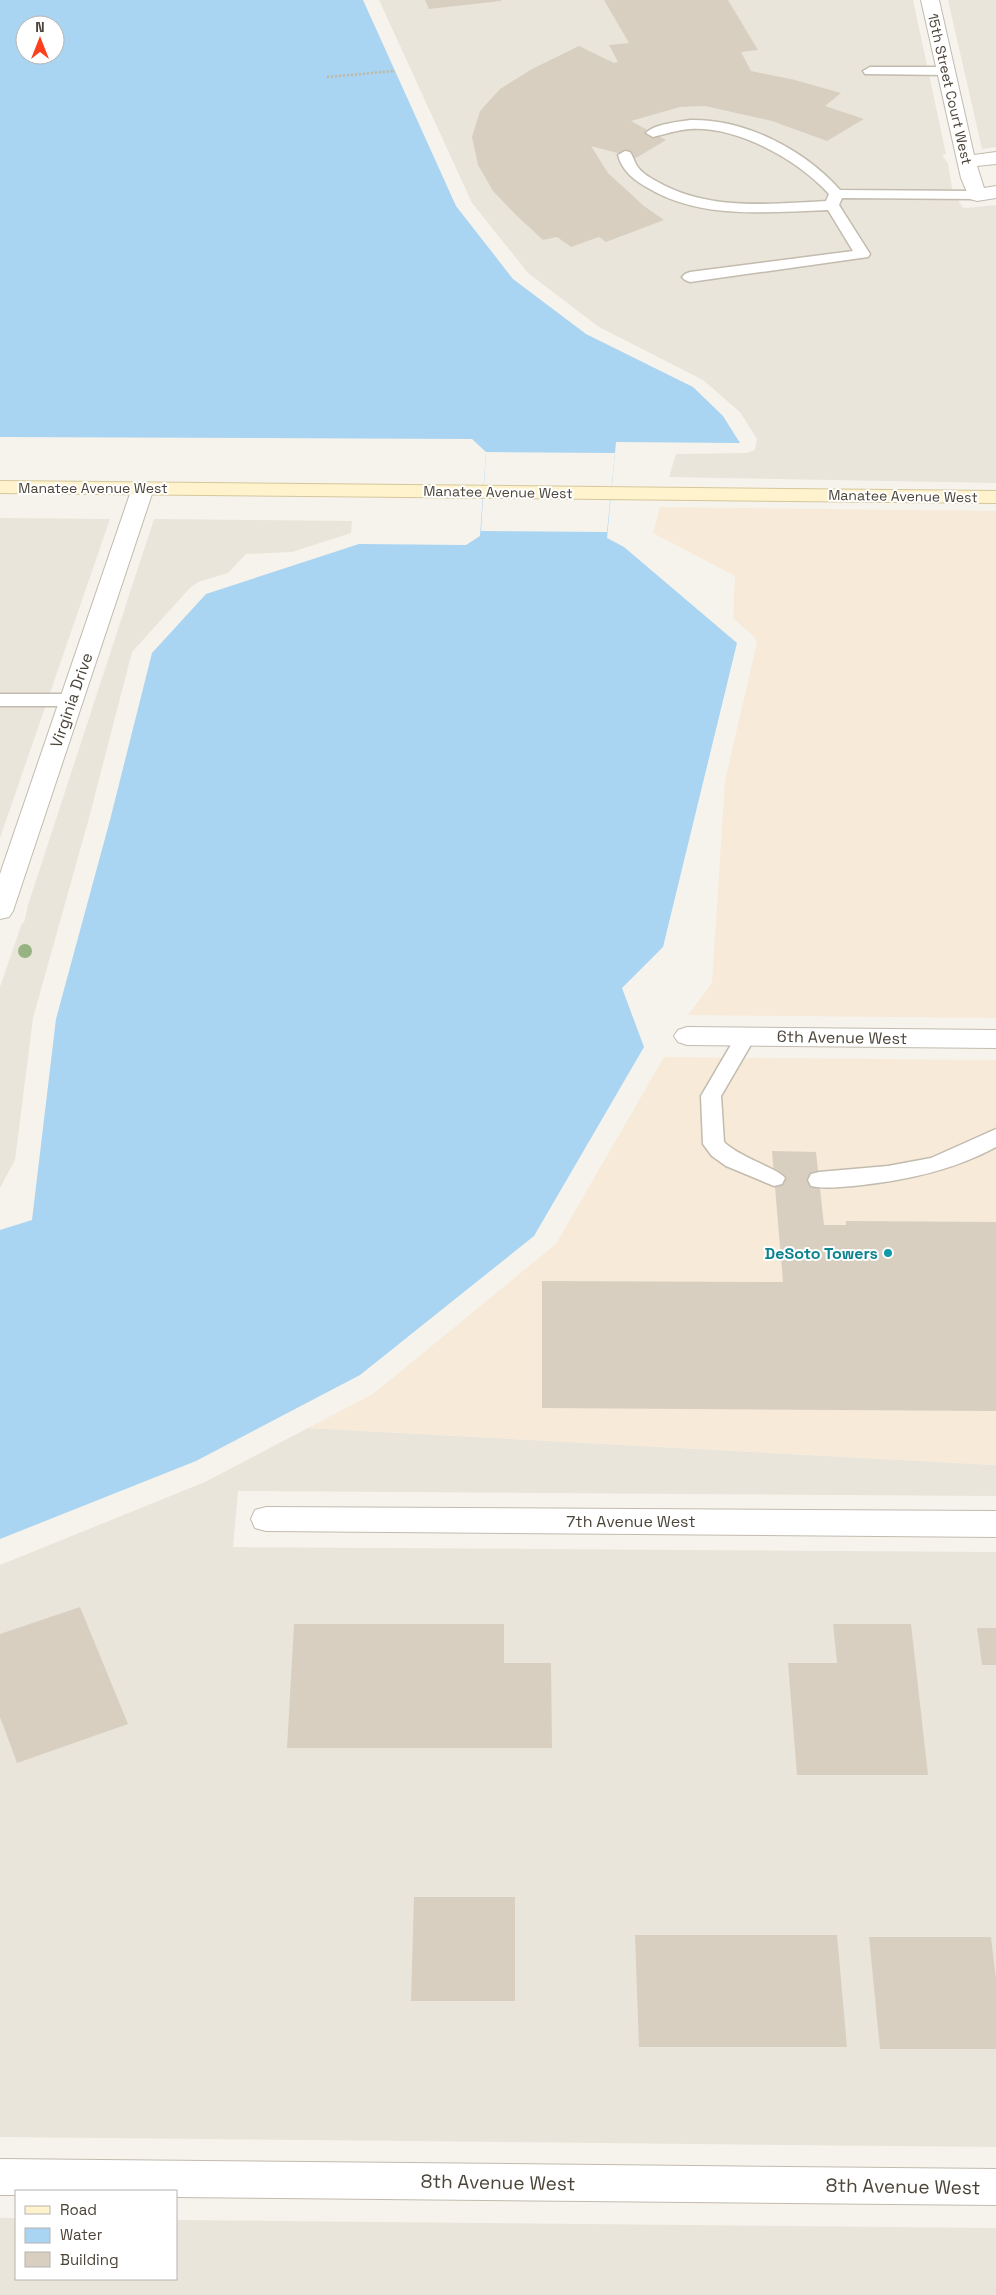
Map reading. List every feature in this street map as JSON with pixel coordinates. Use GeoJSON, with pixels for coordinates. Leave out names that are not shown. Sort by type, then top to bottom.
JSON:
{"type":"FeatureCollection","features":[{"type":"Feature","properties":{"kind":"main road","name":"Manatee Avenue West"},"geometry":{"type":"LineString","coordinates":[[0,487],[996,497]]}},
{"type":"Feature","properties":{"kind":"street","name":"15th Street Court West"},"geometry":{"type":"LineString","coordinates":[[930,0],[968,170],[976,195]]}},
{"type":"Feature","properties":{"kind":"street"},"geometry":{"type":"LineString","coordinates":[[968,170],[996,158]]}},
{"type":"Feature","properties":{"kind":"street"},"geometry":{"type":"LineString","coordinates":[[976,195],[996,192]]}},
{"type":"Feature","properties":{"kind":"street","name":"Virginia Drive"},"geometry":{"type":"LineString","coordinates":[[1,906],[143,488]]}},
{"type":"Feature","properties":{"kind":"street","name":"6th Avenue West"},"geometry":{"type":"LineString","coordinates":[[688,1036],[996,1039]]}},
{"type":"Feature","properties":{"kind":"street","name":"7th Avenue West"},"geometry":{"type":"LineString","coordinates":[[266,1519],[996,1524]]}},
{"type":"Feature","properties":{"kind":"street","name":"8th Avenue West"},"geometry":{"type":"LineString","coordinates":[[0,2177],[996,2187]]}},
{"type":"Feature","properties":{"kind":"lane"},"geometry":{"type":"LineString","coordinates":[[870,71],[946,71]]}},
{"type":"Feature","properties":{"kind":"lane"},"geometry":{"type":"LineString","coordinates":[[653,133],[693,124],[726,129],[755,139],[790,156],[826,181],[863,254],[690,277]]}},
{"type":"Feature","properties":{"kind":"lane"},"geometry":{"type":"LineString","coordinates":[[625,155],[627,164],[632,171],[650,184],[672,194],[703,204],[762,207],[834,199],[976,195]]}},
{"type":"Feature","properties":{"kind":"lane"},"geometry":{"type":"LineString","coordinates":[[0,700],[72,700]]}},
{"type":"Feature","properties":{"kind":"lane"},"geometry":{"type":"LineString","coordinates":[[746,1036],[711,1096],[714,1144],[726,1156],[742,1165],[774,1178]]}},
{"type":"Feature","properties":{"kind":"lane"},"geometry":{"type":"LineString","coordinates":[[819,1180],[870,1178],[922,1169],[956,1157],[991,1140]]}},
{"type":"Feature","properties":{"kind":"path"},"geometry":{"type":"LineString","coordinates":[[327,77],[395,71]]}},
{"type":"Feature","properties":{"kind":"shaded area"},"geometry":{"type":"Polygon","coordinates":[[[379,0],[913,0],[946,154],[942,155],[948,163],[952,188],[962,207],[996,205],[996,483],[669,477],[676,454],[747,453],[755,450],[757,439],[740,412],[703,380],[599,327],[528,273],[472,203],[379,0]]]}},
{"type":"Feature","properties":{"kind":"shaded area"},"geometry":{"type":"Polygon","coordinates":[[[948,0],[996,0],[996,147],[982,149],[948,0]]]}},
{"type":"Feature","properties":{"kind":"shaded area"},"geometry":{"type":"Polygon","coordinates":[[[660,507],[996,511],[996,1018],[688,1015],[712,983],[725,781],[757,642],[733,618],[735,576],[653,533],[660,507]]]}},
{"type":"Feature","properties":{"kind":"shaded area"},"geometry":{"type":"Polygon","coordinates":[[[0,518],[110,519],[0,838],[0,518]]]}},
{"type":"Feature","properties":{"kind":"shaded area"},"geometry":{"type":"Polygon","coordinates":[[[154,519],[352,521],[351,533],[292,552],[246,554],[228,573],[198,582],[190,588],[132,652],[89,818],[33,1018],[15,1160],[0,1188],[0,987],[22,923],[24,923],[28,905],[154,519]]]}},
{"type":"Feature","properties":{"kind":"shaded area"},"geometry":{"type":"Polygon","coordinates":[[[664,1057],[996,1060],[996,1465],[308,1428],[373,1394],[556,1244],[664,1057]]]}},
{"type":"Feature","properties":{"kind":"shaded area"},"geometry":{"type":"Polygon","coordinates":[[[308,1428],[996,1465],[996,1496],[238,1491],[233,1547],[996,1552],[996,2147],[0,2137],[0,1565],[205,1482],[308,1428]]]}},
{"type":"Feature","properties":{"kind":"shaded area"},"geometry":{"type":"Polygon","coordinates":[[[0,2218],[15,2218],[15,2280],[178,2280],[178,2220],[996,2228],[996,2295],[0,2295],[0,2218]]]}},
{"type":"Feature","properties":{"kind":"water"},"geometry":{"type":"Polygon","coordinates":[[[0,0],[363,0],[456,206],[513,279],[586,334],[693,387],[723,416],[740,443],[616,442],[607,538],[624,547],[737,643],[663,947],[622,988],[644,1047],[534,1236],[360,1375],[196,1461],[0,1539],[0,1230],[32,1220],[56,1019],[110,820],[152,653],[206,594],[359,544],[466,545],[480,536],[486,452],[472,439],[0,437],[0,0]]]}},
{"type":"Feature","properties":{"kind":"pier"},"geometry":{"type":"Polygon","coordinates":[[[486,452],[615,453],[607,532],[481,531],[486,452]]]}},
{"type":"Feature","properties":{"kind":"building"},"geometry":{"type":"Polygon","coordinates":[[[425,0],[501,0],[501,1],[429,9],[425,0]]]}},
{"type":"Feature","properties":{"kind":"building"},"geometry":{"type":"Polygon","coordinates":[[[604,0],[728,0],[758,50],[741,52],[751,71],[795,80],[841,93],[825,106],[864,119],[827,141],[772,121],[705,106],[680,107],[631,121],[666,140],[636,158],[591,146],[608,173],[644,206],[664,220],[606,242],[599,237],[571,247],[557,237],[543,240],[493,191],[478,165],[472,137],[480,111],[500,89],[532,69],[579,46],[614,63],[618,62],[609,45],[629,43],[604,0]]]}},
{"type":"Feature","properties":{"kind":"building","name":"DeSoto Towers"},"geometry":{"type":"Polygon","coordinates":[[[772,1151],[816,1152],[824,1225],[846,1225],[846,1221],[996,1222],[996,1411],[542,1408],[542,1281],[783,1282],[772,1151]]]}},
{"type":"Feature","properties":{"kind":"building"},"geometry":{"type":"Polygon","coordinates":[[[80,1607],[128,1724],[17,1763],[0,1717],[0,1634],[80,1607]]]}},
{"type":"Feature","properties":{"kind":"building"},"geometry":{"type":"Polygon","coordinates":[[[294,1624],[504,1624],[504,1663],[551,1663],[552,1748],[287,1748],[294,1624]]]}},
{"type":"Feature","properties":{"kind":"building"},"geometry":{"type":"Polygon","coordinates":[[[833,1624],[911,1624],[928,1775],[797,1775],[788,1663],[837,1663],[833,1624]]]}},
{"type":"Feature","properties":{"kind":"building"},"geometry":{"type":"Polygon","coordinates":[[[977,1628],[996,1628],[996,1665],[982,1665],[977,1628]]]}},
{"type":"Feature","properties":{"kind":"building"},"geometry":{"type":"Polygon","coordinates":[[[414,1897],[515,1897],[515,2001],[411,2001],[414,1897]]]}},
{"type":"Feature","properties":{"kind":"building"},"geometry":{"type":"Polygon","coordinates":[[[635,1935],[837,1935],[847,2047],[639,2047],[635,1935]]]}},
{"type":"Feature","properties":{"kind":"building"},"geometry":{"type":"Polygon","coordinates":[[[869,1937],[991,1937],[996,1979],[996,2049],[880,2049],[869,1937]]]}},
{"type":"Feature","properties":{"kind":"place","name":"DeSoto Towers"},"geometry":{"type":"Point","coordinates":[888,1253]}}]}
